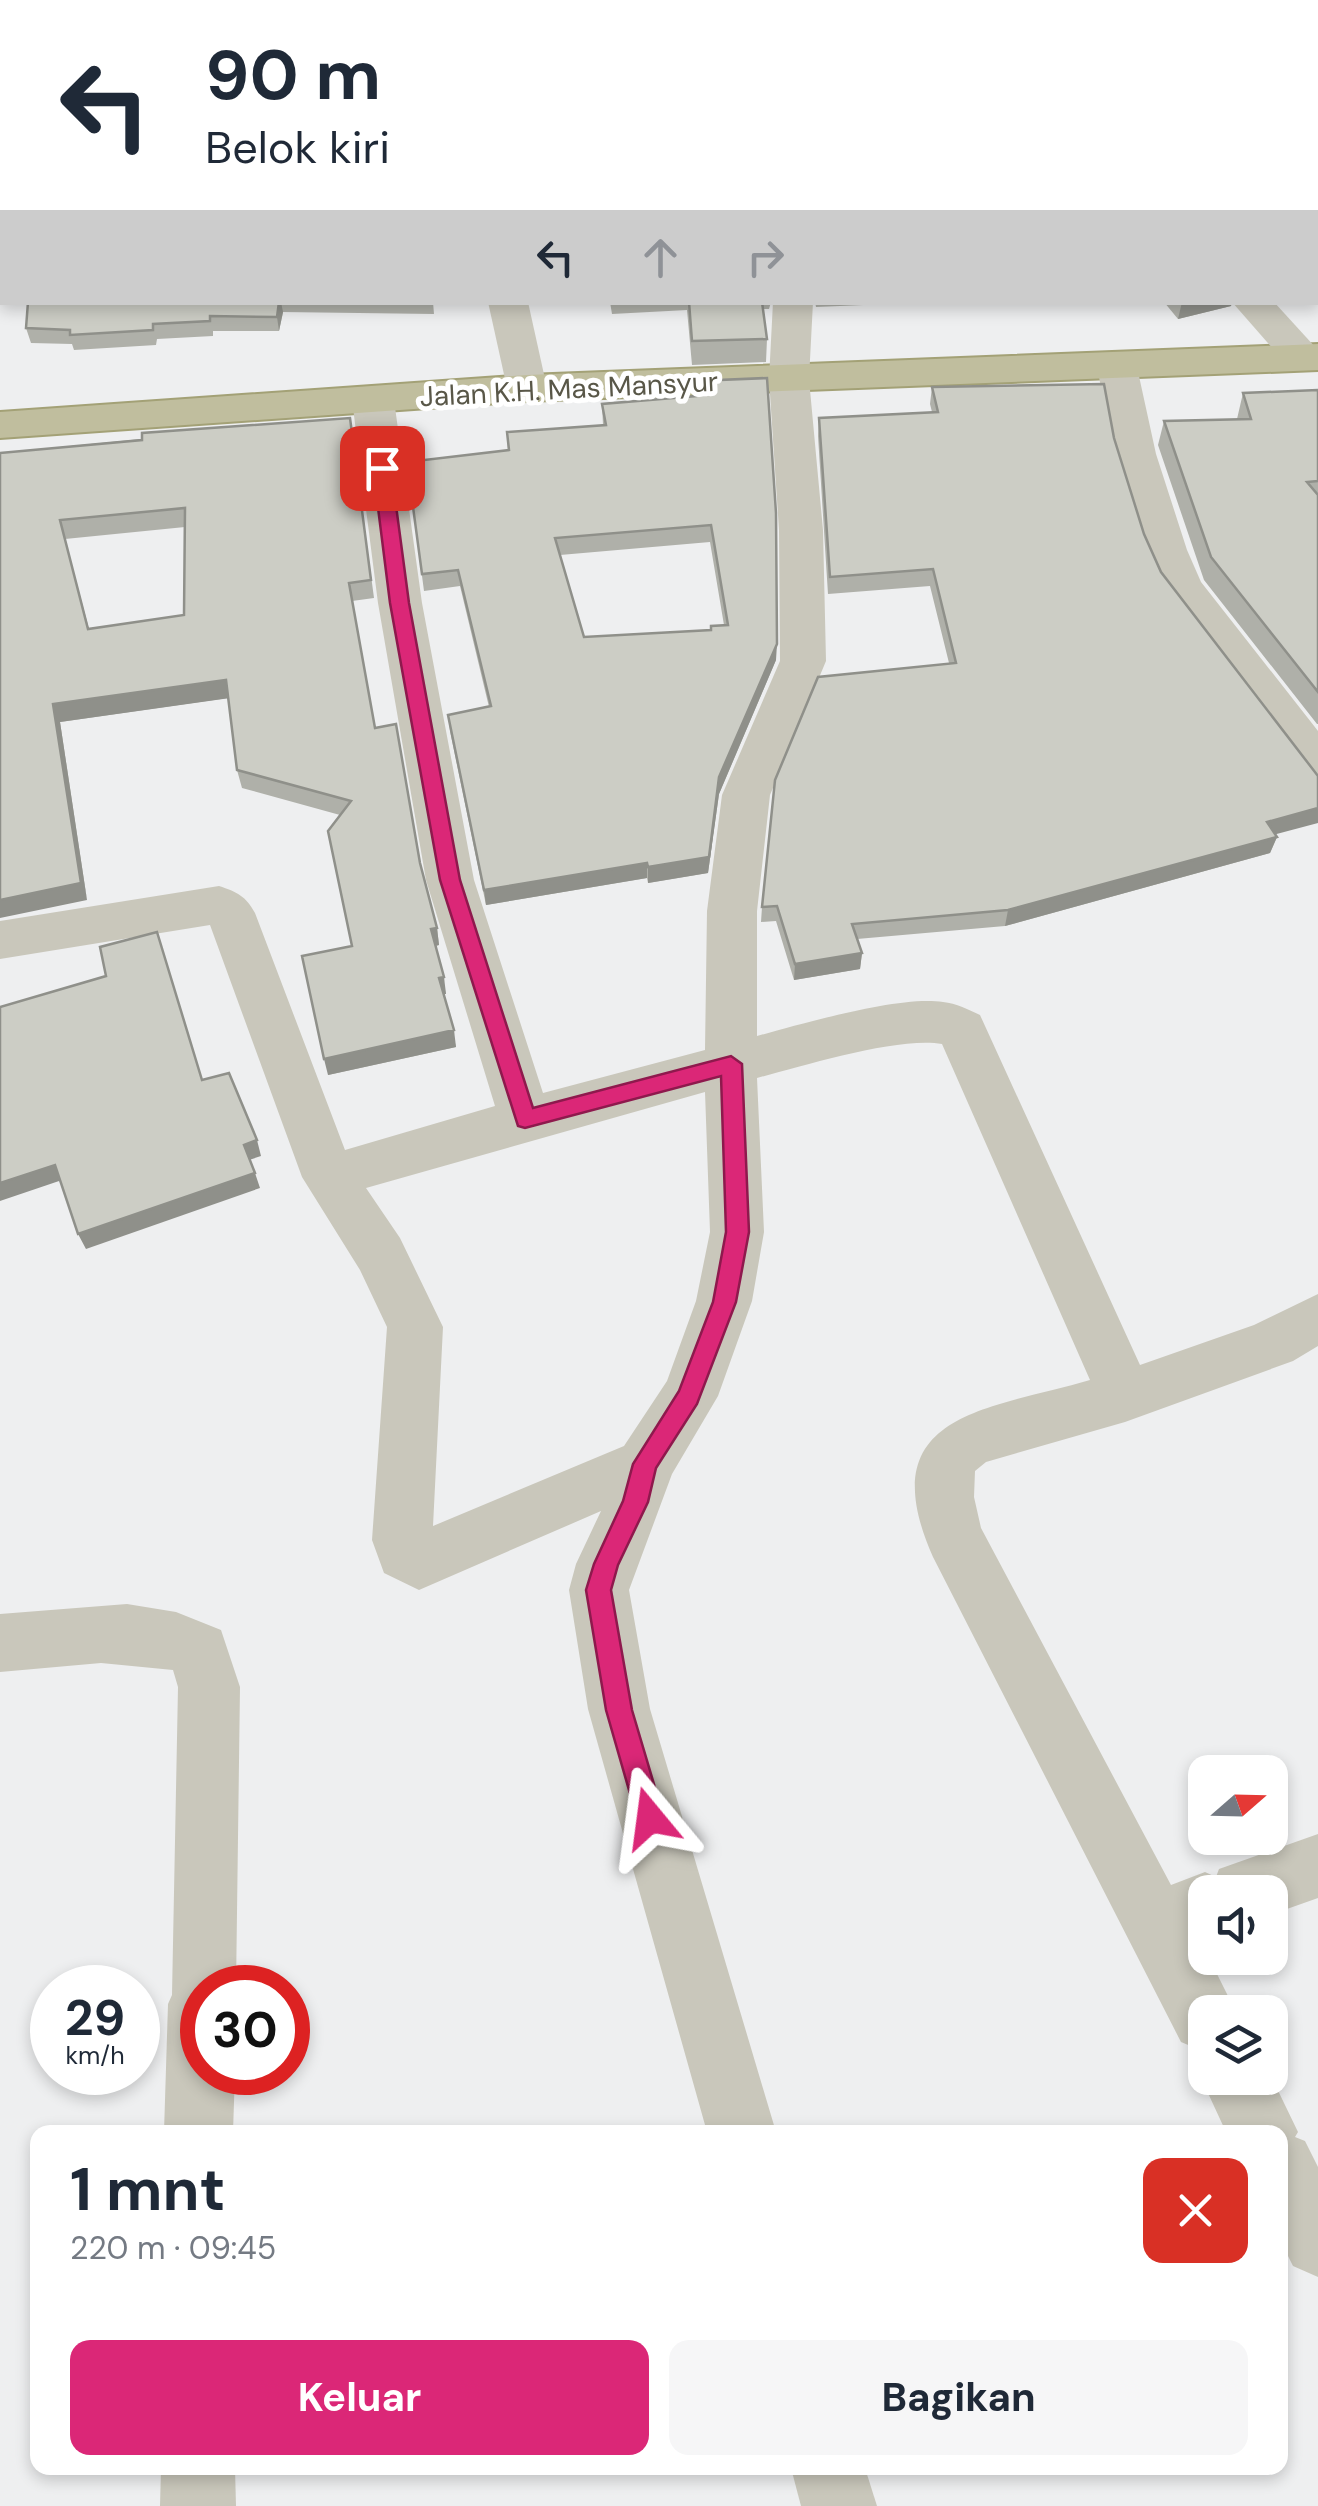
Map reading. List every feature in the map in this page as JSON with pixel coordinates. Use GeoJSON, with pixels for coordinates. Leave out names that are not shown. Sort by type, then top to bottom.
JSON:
{"type":"FeatureCollection","features":[{"type":"Feature","properties":{"kind":"highway","name":"Jalan K.H. Mas Mansyur"},"geometry":{"type":"LineString","coordinates":[[0,425],[527,388],[1310,357]]}},
{"type":"Feature","properties":{"kind":"street"},"geometry":{"type":"LineString","coordinates":[[509,305],[527,388]]}},
{"type":"Feature","properties":{"kind":"street"},"geometry":{"type":"LineString","coordinates":[[739,2125],[619,1710],[599,1590],[606,1564],[636,1502],[645,1464],[689,1396],[724,1302],[737,1232],[731,1064],[732,910],[746,795],[803,661],[801,530],[789,379],[793,305]]}},
{"type":"Feature","properties":{"kind":"street"},"geometry":{"type":"LineString","coordinates":[[1254,305],[1310,357]]}},
{"type":"Feature","properties":{"kind":"street"},"geometry":{"type":"LineString","coordinates":[[1117,367],[1135,454],[1165,550],[1182,588],[1318,764]]}},
{"type":"Feature","properties":{"kind":"street"},"geometry":{"type":"LineString","coordinates":[[373,400],[400,603],[450,880],[525,1119]]}},
{"type":"Feature","properties":{"kind":"street"},"geometry":{"type":"LineString","coordinates":[[0,940],[219,906],[230,913],[329,1177],[381,1256],[415,1327],[402,1540],[405,1553],[419,1562],[645,1464]]}},
{"type":"Feature","properties":{"kind":"street"},"geometry":{"type":"LineString","coordinates":[[329,1177],[525,1119],[833,1037],[944,1022],[962,1030],[1125,1396]]}},
{"type":"Feature","properties":{"kind":"street"},"geometry":{"type":"LineString","coordinates":[[1200,1995],[1181,1914],[954,1537],[946,1514],[946,1476],[951,1457],[969,1441],[1125,1396],[1273,1343],[1318,1318]]}},
{"type":"Feature","properties":{"kind":"street"},"geometry":{"type":"LineString","coordinates":[[0,1642],[139,1632],[176,1639],[200,1651],[209,1687],[203,1965]]}},
{"type":"Feature","properties":{"kind":"street"},"geometry":{"type":"LineString","coordinates":[[1288,1876],[1318,1866]]}},
{"type":"Feature","properties":{"kind":"street"},"geometry":{"type":"LineString","coordinates":[[199,2125],[200,2095]]}},
{"type":"Feature","properties":{"kind":"street"},"geometry":{"type":"LineString","coordinates":[[1244,2095],[1259,2125]]}},
{"type":"Feature","properties":{"kind":"street"},"geometry":{"type":"LineString","coordinates":[[1288,2182],[1318,2241]]}},
{"type":"Feature","properties":{"kind":"street"},"geometry":{"type":"LineString","coordinates":[[198,2475],[198,2506]]}},
{"type":"Feature","properties":{"kind":"street"},"geometry":{"type":"LineString","coordinates":[[830,2475],[839,2506]]}},
{"type":"Feature","properties":{"kind":"building"},"geometry":{"type":"Polygon","coordinates":[[[28,305],[279,305],[277,317],[210,316],[210,321],[153,324],[153,330],[70,335],[70,330],[26,328],[28,305]]]}},
{"type":"Feature","properties":{"kind":"building"},"geometry":{"type":"Polygon","coordinates":[[[689,305],[762,305],[767,339],[692,341],[689,305]]]}},
{"type":"Feature","properties":{"kind":"building"},"geometry":{"type":"Polygon","coordinates":[[[767,378],[776,513],[777,644],[719,777],[709,857],[648,867],[647,863],[484,890],[448,715],[491,706],[458,570],[422,574],[407,462],[509,450],[507,432],[606,425],[602,404],[696,396],[695,381],[767,378]],[[711,525],[555,538],[584,637],[711,630],[711,626],[728,625],[711,525]]]}},
{"type":"Feature","properties":{"kind":"building"},"geometry":{"type":"Polygon","coordinates":[[[1104,384],[1114,438],[1144,534],[1161,572],[1318,776],[1318,808],[1267,822],[1277,837],[1008,910],[852,924],[862,953],[795,964],[777,906],[762,907],[775,780],[818,677],[956,663],[933,569],[830,577],[819,418],[938,412],[932,387],[1104,384]]]}},
{"type":"Feature","properties":{"kind":"building"},"geometry":{"type":"Polygon","coordinates":[[[1318,390],[1318,481],[1307,482],[1318,495],[1318,692],[1211,557],[1164,421],[1251,419],[1243,393],[1318,390]]]}},
{"type":"Feature","properties":{"kind":"building"},"geometry":{"type":"Polygon","coordinates":[[[350,418],[371,580],[349,583],[375,728],[396,724],[420,863],[437,928],[431,929],[444,977],[439,978],[454,1030],[324,1059],[302,956],[352,946],[328,831],[351,801],[237,770],[226,680],[53,704],[81,883],[0,900],[0,453],[142,440],[142,433],[350,418]],[[185,508],[60,520],[88,629],[184,615],[185,508]]]}},
{"type":"Feature","properties":{"kind":"building"},"geometry":{"type":"Polygon","coordinates":[[[157,932],[202,1080],[229,1073],[257,1140],[244,1145],[255,1173],[78,1234],[55,1165],[0,1183],[0,1007],[106,976],[100,947],[157,932]]]}},
{"type":"Feature","properties":{"kind":"route"},"geometry":{"type":"LineString","coordinates":[[382,468],[400,603],[450,880],[525,1119],[731,1064],[737,1232],[724,1302],[689,1396],[645,1464],[636,1502],[606,1564],[599,1590],[619,1710],[650,1818]]}}]}
